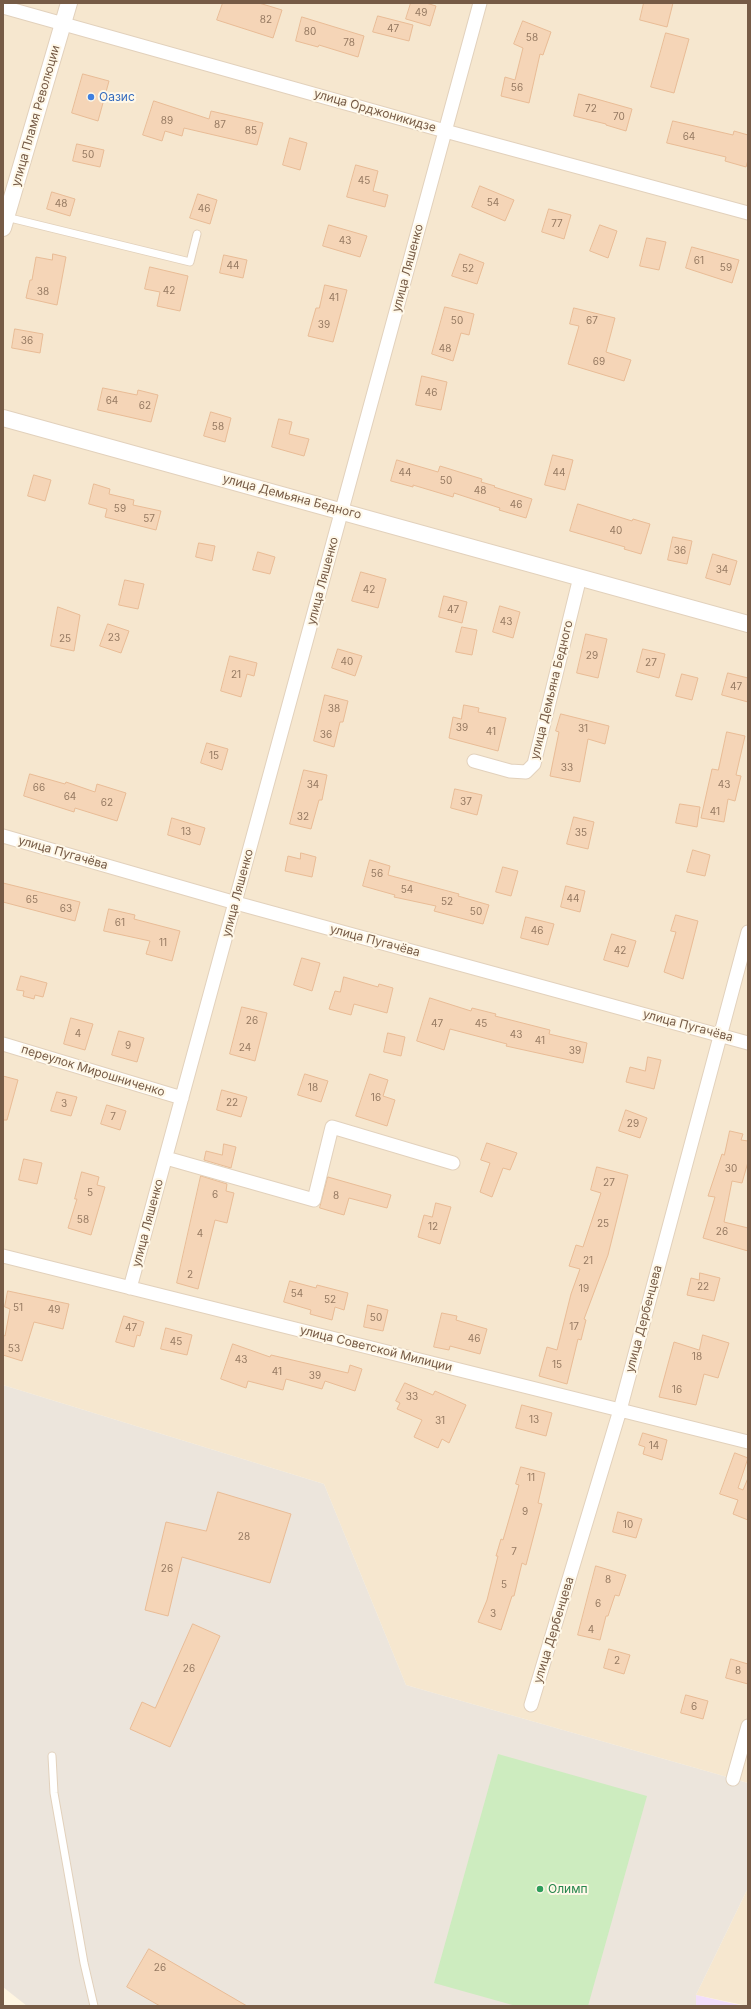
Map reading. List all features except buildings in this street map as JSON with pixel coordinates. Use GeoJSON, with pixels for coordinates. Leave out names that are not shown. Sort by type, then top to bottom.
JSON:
{"type":"FeatureCollection","features":[{"type":"Feature","properties":{"kind":"street","name":"улица Пламя Революции"},"geometry":{"type":"LineString","coordinates":[[5,222],[69,3]]}},
{"type":"Feature","properties":{"kind":"street","name":"улица Ляшенко"},"geometry":{"type":"LineString","coordinates":[[130,1288],[480,3]]}},
{"type":"Feature","properties":{"kind":"street","name":"улица Орджоникидзе"},"geometry":{"type":"LineString","coordinates":[[3,7],[445,131],[748,213]]}},
{"type":"Feature","properties":{"kind":"street","name":"улица Демьяна Бедного"},"geometry":{"type":"LineString","coordinates":[[3,418],[748,624]]}},
{"type":"Feature","properties":{"kind":"street","name":"улица Демьяна Бедного"},"geometry":{"type":"LineString","coordinates":[[474,761],[510,771],[526,772],[534,764],[580,578]]}},
{"type":"Feature","properties":{"kind":"street","name":"улица Пугачёва"},"geometry":{"type":"LineString","coordinates":[[3,836],[236,903],[748,1043]]}},
{"type":"Feature","properties":{"kind":"street","name":"улица Дербенцева"},"geometry":{"type":"LineString","coordinates":[[531,1705],[620,1410],[748,932]]}},
{"type":"Feature","properties":{"kind":"street","name":"переулок Мирошниченко"},"geometry":{"type":"LineString","coordinates":[[3,1044],[182,1098]]}},
{"type":"Feature","properties":{"kind":"street"},"geometry":{"type":"LineString","coordinates":[[166,1158],[314,1200],[332,1127],[453,1163]]}},
{"type":"Feature","properties":{"kind":"street","name":"улица Советской Милиции"},"geometry":{"type":"LineString","coordinates":[[3,1256],[748,1442]]}},
{"type":"Feature","properties":{"kind":"street"},"geometry":{"type":"LineString","coordinates":[[733,1779],[748,1726]]}},
{"type":"Feature","properties":{"kind":"lane"},"geometry":{"type":"LineString","coordinates":[[5,222],[190,262],[197,234]]}},
{"type":"Feature","properties":{"kind":"lane"},"geometry":{"type":"LineString","coordinates":[[52,1756],[55,1801],[84,1963],[94,2006]]}},
{"type":"Feature","properties":{"kind":"shaded area"},"geometry":{"type":"Polygon","coordinates":[[[3,3],[748,3],[748,1783],[406,1685],[324,1484],[3,1385],[3,3]]]}},
{"type":"Feature","properties":{"kind":"shaded area"},"geometry":{"type":"Polygon","coordinates":[[[3,1385],[324,1484],[406,1685],[748,1783],[748,1888],[696,1995],[696,2006],[27,2006],[3,1987],[3,1385]]]}},
{"type":"Feature","properties":{"kind":"shaded area"},"geometry":{"type":"Polygon","coordinates":[[[748,1888],[748,2006],[696,1995],[748,1888]]]}},
{"type":"Feature","properties":{"kind":"shaded area"},"geometry":{"type":"Polygon","coordinates":[[[696,1995],[744,2006],[696,2006],[696,1995]]]}},
{"type":"Feature","properties":{"kind":"green space","name":"Олимп"},"geometry":{"type":"Polygon","coordinates":[[[498,1754],[647,1796],[588,2006],[516,2006],[434,1983],[498,1754]]]}},
{"type":"Feature","properties":{"kind":"place","name":"Оазис"},"geometry":{"type":"Point","coordinates":[91,97]}},
{"type":"Feature","properties":{"kind":"place","name":"Олимп"},"geometry":{"type":"Point","coordinates":[540,1889]}}]}
